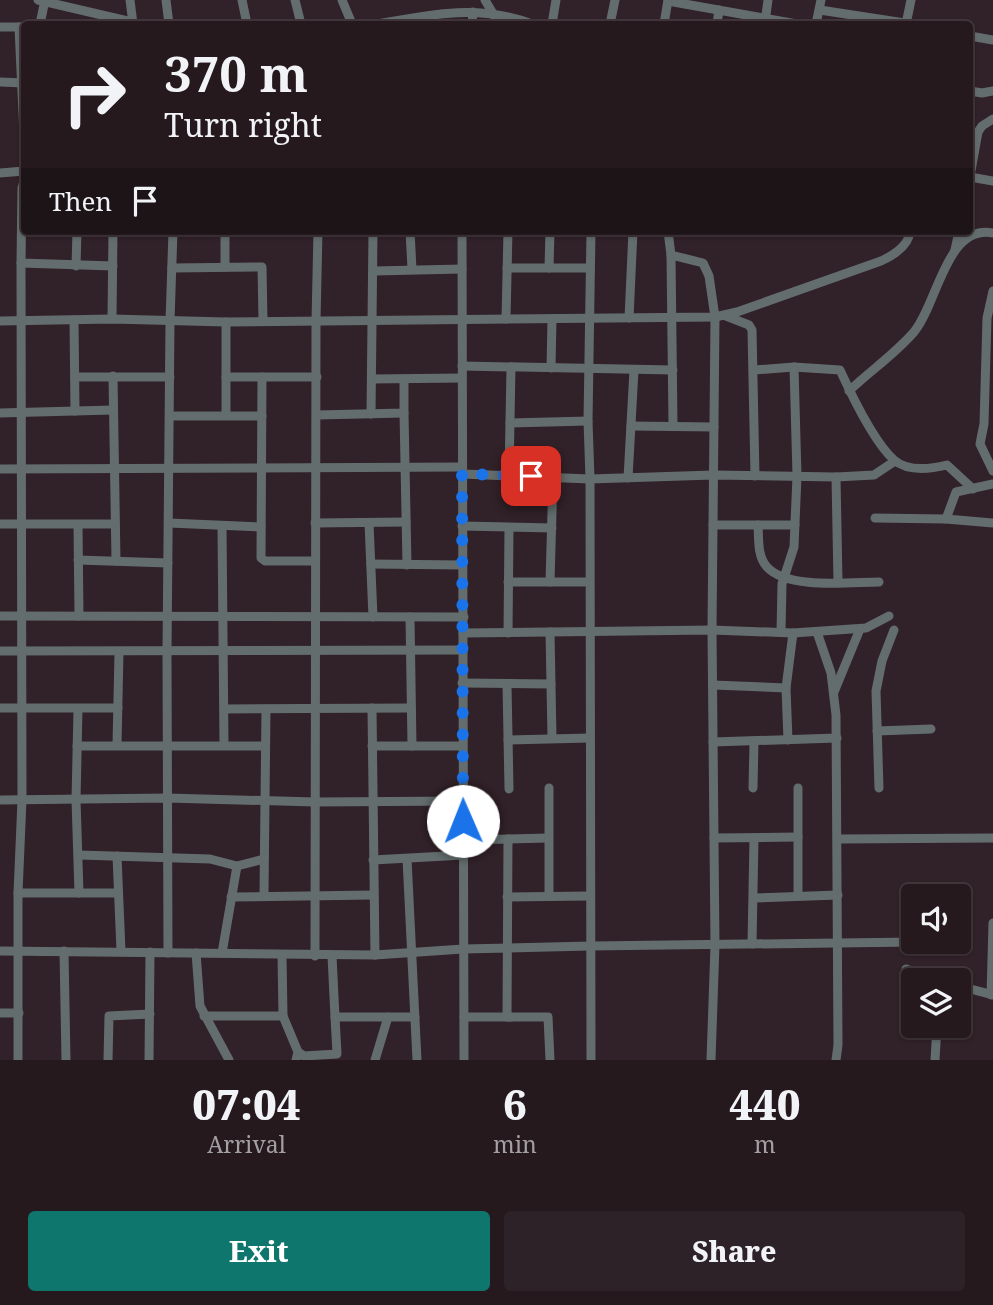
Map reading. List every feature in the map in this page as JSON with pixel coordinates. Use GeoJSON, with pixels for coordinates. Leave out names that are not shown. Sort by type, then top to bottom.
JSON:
{"type":"FeatureCollection","features":[{"type":"Feature","properties":{"kind":"street"},"geometry":{"type":"LineString","coordinates":[[130,0],[133,21]]}},
{"type":"Feature","properties":{"kind":"street"},"geometry":{"type":"LineString","coordinates":[[166,0],[170,21]]}},
{"type":"Feature","properties":{"kind":"street"},"geometry":{"type":"LineString","coordinates":[[242,0],[246,21]]}},
{"type":"Feature","properties":{"kind":"street"},"geometry":{"type":"LineString","coordinates":[[295,0],[299,21]]}},
{"type":"Feature","properties":{"kind":"street"},"geometry":{"type":"LineString","coordinates":[[342,0],[351,21]]}},
{"type":"Feature","properties":{"kind":"street"},"geometry":{"type":"LineString","coordinates":[[485,0],[497,21]]}},
{"type":"Feature","properties":{"kind":"street"},"geometry":{"type":"LineString","coordinates":[[552,21],[556,0]]}},
{"type":"Feature","properties":{"kind":"street"},"geometry":{"type":"LineString","coordinates":[[611,21],[615,0]]}},
{"type":"Feature","properties":{"kind":"street"},"geometry":{"type":"LineString","coordinates":[[765,21],[768,0]]}},
{"type":"Feature","properties":{"kind":"street"},"geometry":{"type":"LineString","coordinates":[[908,21],[911,0]]}},
{"type":"Feature","properties":{"kind":"street"},"geometry":{"type":"LineString","coordinates":[[40,21],[42,1],[125,21]]}},
{"type":"Feature","properties":{"kind":"street"},"geometry":{"type":"LineString","coordinates":[[665,21],[668,1],[761,21]]}},
{"type":"Feature","properties":{"kind":"street"},"geometry":{"type":"LineString","coordinates":[[820,5],[893,21]]}},
{"type":"Feature","properties":{"kind":"street"},"geometry":{"type":"LineString","coordinates":[[717,21],[719,10]]}},
{"type":"Feature","properties":{"kind":"street"},"geometry":{"type":"LineString","coordinates":[[472,21],[473,12]]}},
{"type":"Feature","properties":{"kind":"street"},"geometry":{"type":"LineString","coordinates":[[395,21],[491,12],[522,21]]}},
{"type":"Feature","properties":{"kind":"street"},"geometry":{"type":"LineString","coordinates":[[0,27],[21,27]]}},
{"type":"Feature","properties":{"kind":"street"},"geometry":{"type":"LineString","coordinates":[[973,37],[993,40]]}},
{"type":"Feature","properties":{"kind":"street"},"geometry":{"type":"LineString","coordinates":[[0,82],[21,83]]}},
{"type":"Feature","properties":{"kind":"street"},"geometry":{"type":"LineString","coordinates":[[973,92],[993,91]]}},
{"type":"Feature","properties":{"kind":"street"},"geometry":{"type":"LineString","coordinates":[[973,141],[982,127],[993,120]]}},
{"type":"Feature","properties":{"kind":"street"},"geometry":{"type":"LineString","coordinates":[[0,173],[21,171]]}},
{"type":"Feature","properties":{"kind":"street"},"geometry":{"type":"LineString","coordinates":[[973,178],[993,181]]}},
{"type":"Feature","properties":{"kind":"street"},"geometry":{"type":"LineString","coordinates":[[973,233],[993,233]]}},
{"type":"Feature","properties":{"kind":"street"},"geometry":{"type":"LineString","coordinates":[[18,1060],[23,652],[21,235]]}},
{"type":"Feature","properties":{"kind":"street"},"geometry":{"type":"LineString","coordinates":[[76,265],[77,235]]}},
{"type":"Feature","properties":{"kind":"street"},"geometry":{"type":"LineString","coordinates":[[112,319],[113,235]]}},
{"type":"Feature","properties":{"kind":"street"},"geometry":{"type":"LineString","coordinates":[[168,953],[167,652],[173,235]]}},
{"type":"Feature","properties":{"kind":"street"},"geometry":{"type":"LineString","coordinates":[[225,235],[225,267]]}},
{"type":"Feature","properties":{"kind":"street"},"geometry":{"type":"LineString","coordinates":[[315,956],[318,235]]}},
{"type":"Feature","properties":{"kind":"street"},"geometry":{"type":"LineString","coordinates":[[371,414],[373,235]]}},
{"type":"Feature","properties":{"kind":"street"},"geometry":{"type":"LineString","coordinates":[[410,235],[412,269]]}},
{"type":"Feature","properties":{"kind":"street"},"geometry":{"type":"LineString","coordinates":[[462,235],[464,1060]]}},
{"type":"Feature","properties":{"kind":"street"},"geometry":{"type":"LineString","coordinates":[[506,318],[508,235]]}},
{"type":"Feature","properties":{"kind":"street"},"geometry":{"type":"LineString","coordinates":[[549,268],[551,235]]}},
{"type":"Feature","properties":{"kind":"street"},"geometry":{"type":"LineString","coordinates":[[591,235],[588,421],[591,1060]]}},
{"type":"Feature","properties":{"kind":"street"},"geometry":{"type":"LineString","coordinates":[[629,318],[632,235]]}},
{"type":"Feature","properties":{"kind":"street"},"geometry":{"type":"LineString","coordinates":[[668,235],[673,426]]}},
{"type":"Feature","properties":{"kind":"street"},"geometry":{"type":"LineString","coordinates":[[0,321],[112,319],[226,322],[461,318],[589,320],[719,316],[891,256],[909,240],[910,235]]}},
{"type":"Feature","properties":{"kind":"street"},"geometry":{"type":"LineString","coordinates":[[849,391],[903,344],[922,322],[955,250],[958,235]]}},
{"type":"Feature","properties":{"kind":"street"},"geometry":{"type":"LineString","coordinates":[[955,250],[970,235]]}},
{"type":"Feature","properties":{"kind":"street"},"geometry":{"type":"LineString","coordinates":[[671,255],[703,263],[719,316],[713,427],[715,945],[711,1060]]}},
{"type":"Feature","properties":{"kind":"street"},"geometry":{"type":"LineString","coordinates":[[21,263],[113,266]]}},
{"type":"Feature","properties":{"kind":"street"},"geometry":{"type":"LineString","coordinates":[[172,268],[262,267],[263,321]]}},
{"type":"Feature","properties":{"kind":"street"},"geometry":{"type":"LineString","coordinates":[[507,268],[590,268]]}},
{"type":"Feature","properties":{"kind":"street"},"geometry":{"type":"LineString","coordinates":[[374,271],[462,270]]}},
{"type":"Feature","properties":{"kind":"street"},"geometry":{"type":"LineString","coordinates":[[993,291],[987,318],[989,425],[980,444],[993,471]]}},
{"type":"Feature","properties":{"kind":"street"},"geometry":{"type":"LineString","coordinates":[[719,316],[749,325],[752,330],[755,475]]}},
{"type":"Feature","properties":{"kind":"street"},"geometry":{"type":"LineString","coordinates":[[551,368],[552,319]]}},
{"type":"Feature","properties":{"kind":"street"},"geometry":{"type":"LineString","coordinates":[[74,320],[75,411]]}},
{"type":"Feature","properties":{"kind":"street"},"geometry":{"type":"LineString","coordinates":[[226,322],[226,415]]}},
{"type":"Feature","properties":{"kind":"street"},"geometry":{"type":"LineString","coordinates":[[462,366],[673,370]]}},
{"type":"Feature","properties":{"kind":"street"},"geometry":{"type":"LineString","coordinates":[[509,475],[511,367]]}},
{"type":"Feature","properties":{"kind":"street"},"geometry":{"type":"LineString","coordinates":[[754,370],[794,367],[840,370],[849,391],[895,461],[924,470],[947,465],[973,489]]}},
{"type":"Feature","properties":{"kind":"street"},"geometry":{"type":"LineString","coordinates":[[781,632],[781,593],[784,577],[794,554],[797,476],[794,367]]}},
{"type":"Feature","properties":{"kind":"street"},"geometry":{"type":"LineString","coordinates":[[628,478],[634,370]]}},
{"type":"Feature","properties":{"kind":"street"},"geometry":{"type":"LineString","coordinates":[[113,376],[116,561]]}},
{"type":"Feature","properties":{"kind":"street"},"geometry":{"type":"LineString","coordinates":[[75,377],[170,377]]}},
{"type":"Feature","properties":{"kind":"street"},"geometry":{"type":"LineString","coordinates":[[226,377],[317,377]]}},
{"type":"Feature","properties":{"kind":"street"},"geometry":{"type":"LineString","coordinates":[[262,377],[263,560],[315,561]]}},
{"type":"Feature","properties":{"kind":"street"},"geometry":{"type":"LineString","coordinates":[[372,379],[462,378]]}},
{"type":"Feature","properties":{"kind":"street"},"geometry":{"type":"LineString","coordinates":[[404,379],[407,565]]}},
{"type":"Feature","properties":{"kind":"street"},"geometry":{"type":"LineString","coordinates":[[0,413],[113,410]]}},
{"type":"Feature","properties":{"kind":"street"},"geometry":{"type":"LineString","coordinates":[[317,415],[404,413]]}},
{"type":"Feature","properties":{"kind":"street"},"geometry":{"type":"LineString","coordinates":[[170,416],[262,416]]}},
{"type":"Feature","properties":{"kind":"street"},"geometry":{"type":"LineString","coordinates":[[510,423],[588,421]]}},
{"type":"Feature","properties":{"kind":"street"},"geometry":{"type":"LineString","coordinates":[[631,426],[713,427]]}},
{"type":"Feature","properties":{"kind":"street"},"geometry":{"type":"LineString","coordinates":[[0,469],[406,469],[590,479],[713,475],[836,477],[874,475],[895,461]]}},
{"type":"Feature","properties":{"kind":"street"},"geometry":{"type":"LineString","coordinates":[[550,582],[553,477]]}},
{"type":"Feature","properties":{"kind":"street"},"geometry":{"type":"LineString","coordinates":[[836,477],[838,582]]}},
{"type":"Feature","properties":{"kind":"street"},"geometry":{"type":"LineString","coordinates":[[946,519],[956,492],[993,484]]}},
{"type":"Feature","properties":{"kind":"street"},"geometry":{"type":"LineString","coordinates":[[875,518],[993,523]]}},
{"type":"Feature","properties":{"kind":"street"},"geometry":{"type":"LineString","coordinates":[[315,523],[406,522]]}},
{"type":"Feature","properties":{"kind":"street"},"geometry":{"type":"LineString","coordinates":[[169,523],[261,527]]}},
{"type":"Feature","properties":{"kind":"street"},"geometry":{"type":"LineString","coordinates":[[369,523],[373,617]]}},
{"type":"Feature","properties":{"kind":"street"},"geometry":{"type":"LineString","coordinates":[[0,524],[115,524]]}},
{"type":"Feature","properties":{"kind":"street"},"geometry":{"type":"LineString","coordinates":[[78,524],[79,616]]}},
{"type":"Feature","properties":{"kind":"street"},"geometry":{"type":"LineString","coordinates":[[713,525],[795,524]]}},
{"type":"Feature","properties":{"kind":"street"},"geometry":{"type":"LineString","coordinates":[[758,525],[763,561],[775,573],[798,581],[879,582]]}},
{"type":"Feature","properties":{"kind":"street"},"geometry":{"type":"LineString","coordinates":[[222,526],[224,745]]}},
{"type":"Feature","properties":{"kind":"street"},"geometry":{"type":"LineString","coordinates":[[462,526],[552,528]]}},
{"type":"Feature","properties":{"kind":"street"},"geometry":{"type":"LineString","coordinates":[[508,633],[509,527]]}},
{"type":"Feature","properties":{"kind":"street"},"geometry":{"type":"LineString","coordinates":[[78,560],[168,563]]}},
{"type":"Feature","properties":{"kind":"street"},"geometry":{"type":"LineString","coordinates":[[371,564],[462,565]]}},
{"type":"Feature","properties":{"kind":"street"},"geometry":{"type":"LineString","coordinates":[[508,582],[589,582]]}},
{"type":"Feature","properties":{"kind":"street"},"geometry":{"type":"LineString","coordinates":[[0,616],[464,617]]}},
{"type":"Feature","properties":{"kind":"street"},"geometry":{"type":"LineString","coordinates":[[463,633],[712,630],[793,633],[860,629],[889,616]]}},
{"type":"Feature","properties":{"kind":"street"},"geometry":{"type":"LineString","coordinates":[[410,617],[412,746]]}},
{"type":"Feature","properties":{"kind":"street"},"geometry":{"type":"LineString","coordinates":[[834,692],[860,629]]}},
{"type":"Feature","properties":{"kind":"street"},"geometry":{"type":"LineString","coordinates":[[879,788],[876,691],[878,676],[894,630]]}},
{"type":"Feature","properties":{"kind":"street"},"geometry":{"type":"LineString","coordinates":[[550,632],[552,738]]}},
{"type":"Feature","properties":{"kind":"street"},"geometry":{"type":"LineString","coordinates":[[817,632],[831,673],[837,738],[836,1060]]}},
{"type":"Feature","properties":{"kind":"street"},"geometry":{"type":"LineString","coordinates":[[788,740],[786,688],[793,633]]}},
{"type":"Feature","properties":{"kind":"street"},"geometry":{"type":"LineString","coordinates":[[0,652],[463,650]]}},
{"type":"Feature","properties":{"kind":"street"},"geometry":{"type":"LineString","coordinates":[[117,746],[118,652]]}},
{"type":"Feature","properties":{"kind":"street"},"geometry":{"type":"LineString","coordinates":[[463,683],[551,684]]}},
{"type":"Feature","properties":{"kind":"street"},"geometry":{"type":"LineString","coordinates":[[507,684],[509,789]]}},
{"type":"Feature","properties":{"kind":"street"},"geometry":{"type":"LineString","coordinates":[[713,685],[786,688]]}},
{"type":"Feature","properties":{"kind":"street"},"geometry":{"type":"LineString","coordinates":[[0,708],[117,708]]}},
{"type":"Feature","properties":{"kind":"street"},"geometry":{"type":"LineString","coordinates":[[373,708],[374,955]]}},
{"type":"Feature","properties":{"kind":"street"},"geometry":{"type":"LineString","coordinates":[[225,709],[411,708]]}},
{"type":"Feature","properties":{"kind":"street"},"geometry":{"type":"LineString","coordinates":[[78,709],[76,800],[79,893]]}},
{"type":"Feature","properties":{"kind":"street"},"geometry":{"type":"LineString","coordinates":[[264,894],[266,709]]}},
{"type":"Feature","properties":{"kind":"street"},"geometry":{"type":"LineString","coordinates":[[877,731],[931,729]]}},
{"type":"Feature","properties":{"kind":"street"},"geometry":{"type":"LineString","coordinates":[[508,740],[590,738]]}},
{"type":"Feature","properties":{"kind":"street"},"geometry":{"type":"LineString","coordinates":[[713,742],[837,738]]}},
{"type":"Feature","properties":{"kind":"street"},"geometry":{"type":"LineString","coordinates":[[753,788],[754,742]]}},
{"type":"Feature","properties":{"kind":"street"},"geometry":{"type":"LineString","coordinates":[[77,746],[265,746]]}},
{"type":"Feature","properties":{"kind":"street"},"geometry":{"type":"LineString","coordinates":[[372,746],[462,746]]}},
{"type":"Feature","properties":{"kind":"street"},"geometry":{"type":"LineString","coordinates":[[549,896],[550,788]]}},
{"type":"Feature","properties":{"kind":"street"},"geometry":{"type":"LineString","coordinates":[[798,788],[798,895]]}},
{"type":"Feature","properties":{"kind":"street"},"geometry":{"type":"LineString","coordinates":[[0,800],[463,801]]}},
{"type":"Feature","properties":{"kind":"street"},"geometry":{"type":"LineString","coordinates":[[714,838],[798,837]]}},
{"type":"Feature","properties":{"kind":"street"},"geometry":{"type":"LineString","coordinates":[[464,840],[548,838]]}},
{"type":"Feature","properties":{"kind":"street"},"geometry":{"type":"LineString","coordinates":[[752,944],[754,838]]}},
{"type":"Feature","properties":{"kind":"street"},"geometry":{"type":"LineString","coordinates":[[838,839],[993,838]]}},
{"type":"Feature","properties":{"kind":"street"},"geometry":{"type":"LineString","coordinates":[[508,839],[507,1017],[548,1017]]}},
{"type":"Feature","properties":{"kind":"street"},"geometry":{"type":"LineString","coordinates":[[79,855],[210,859],[237,866],[264,859]]}},
{"type":"Feature","properties":{"kind":"street"},"geometry":{"type":"LineString","coordinates":[[373,860],[464,855]]}},
{"type":"Feature","properties":{"kind":"street"},"geometry":{"type":"LineString","coordinates":[[117,856],[121,951]]}},
{"type":"Feature","properties":{"kind":"street"},"geometry":{"type":"LineString","coordinates":[[407,859],[417,1060]]}},
{"type":"Feature","properties":{"kind":"street"},"geometry":{"type":"LineString","coordinates":[[222,954],[237,866]]}},
{"type":"Feature","properties":{"kind":"street"},"geometry":{"type":"LineString","coordinates":[[18,893],[118,893]]}},
{"type":"Feature","properties":{"kind":"street"},"geometry":{"type":"LineString","coordinates":[[231,897],[264,894],[373,895]]}},
{"type":"Feature","properties":{"kind":"street"},"geometry":{"type":"LineString","coordinates":[[507,897],[589,895]]}},
{"type":"Feature","properties":{"kind":"street"},"geometry":{"type":"LineString","coordinates":[[754,898],[838,895]]}},
{"type":"Feature","properties":{"kind":"street"},"geometry":{"type":"LineString","coordinates":[[971,989],[992,995],[993,923]]}},
{"type":"Feature","properties":{"kind":"street"},"geometry":{"type":"LineString","coordinates":[[0,951],[332,956],[463,949],[901,942]]}},
{"type":"Feature","properties":{"kind":"street"},"geometry":{"type":"LineString","coordinates":[[64,951],[66,1060]]}},
{"type":"Feature","properties":{"kind":"street"},"geometry":{"type":"LineString","coordinates":[[149,1060],[150,952]]}},
{"type":"Feature","properties":{"kind":"street"},"geometry":{"type":"LineString","coordinates":[[196,953],[200,1006],[229,1060]]}},
{"type":"Feature","properties":{"kind":"street"},"geometry":{"type":"LineString","coordinates":[[282,955],[283,1016],[297,1056],[337,1054],[332,956]]}},
{"type":"Feature","properties":{"kind":"street"},"geometry":{"type":"LineString","coordinates":[[0,1013],[19,1013]]}},
{"type":"Feature","properties":{"kind":"street"},"geometry":{"type":"LineString","coordinates":[[108,1060],[109,1016],[150,1014]]}},
{"type":"Feature","properties":{"kind":"street"},"geometry":{"type":"LineString","coordinates":[[204,1016],[283,1016]]}},
{"type":"Feature","properties":{"kind":"street"},"geometry":{"type":"LineString","coordinates":[[335,1017],[415,1017]]}},
{"type":"Feature","properties":{"kind":"street"},"geometry":{"type":"LineString","coordinates":[[374,1060],[388,1017]]}},
{"type":"Feature","properties":{"kind":"street"},"geometry":{"type":"LineString","coordinates":[[464,1017],[548,1017]]}},
{"type":"Feature","properties":{"kind":"street"},"geometry":{"type":"LineString","coordinates":[[548,1017],[550,1060]]}},
{"type":"Feature","properties":{"kind":"street"},"geometry":{"type":"LineString","coordinates":[[935,1060],[936,1038]]}},
{"type":"Feature","properties":{"kind":"route"},"geometry":{"type":"LineString","coordinates":[[463,821],[462,474],[531,476]]}}]}
